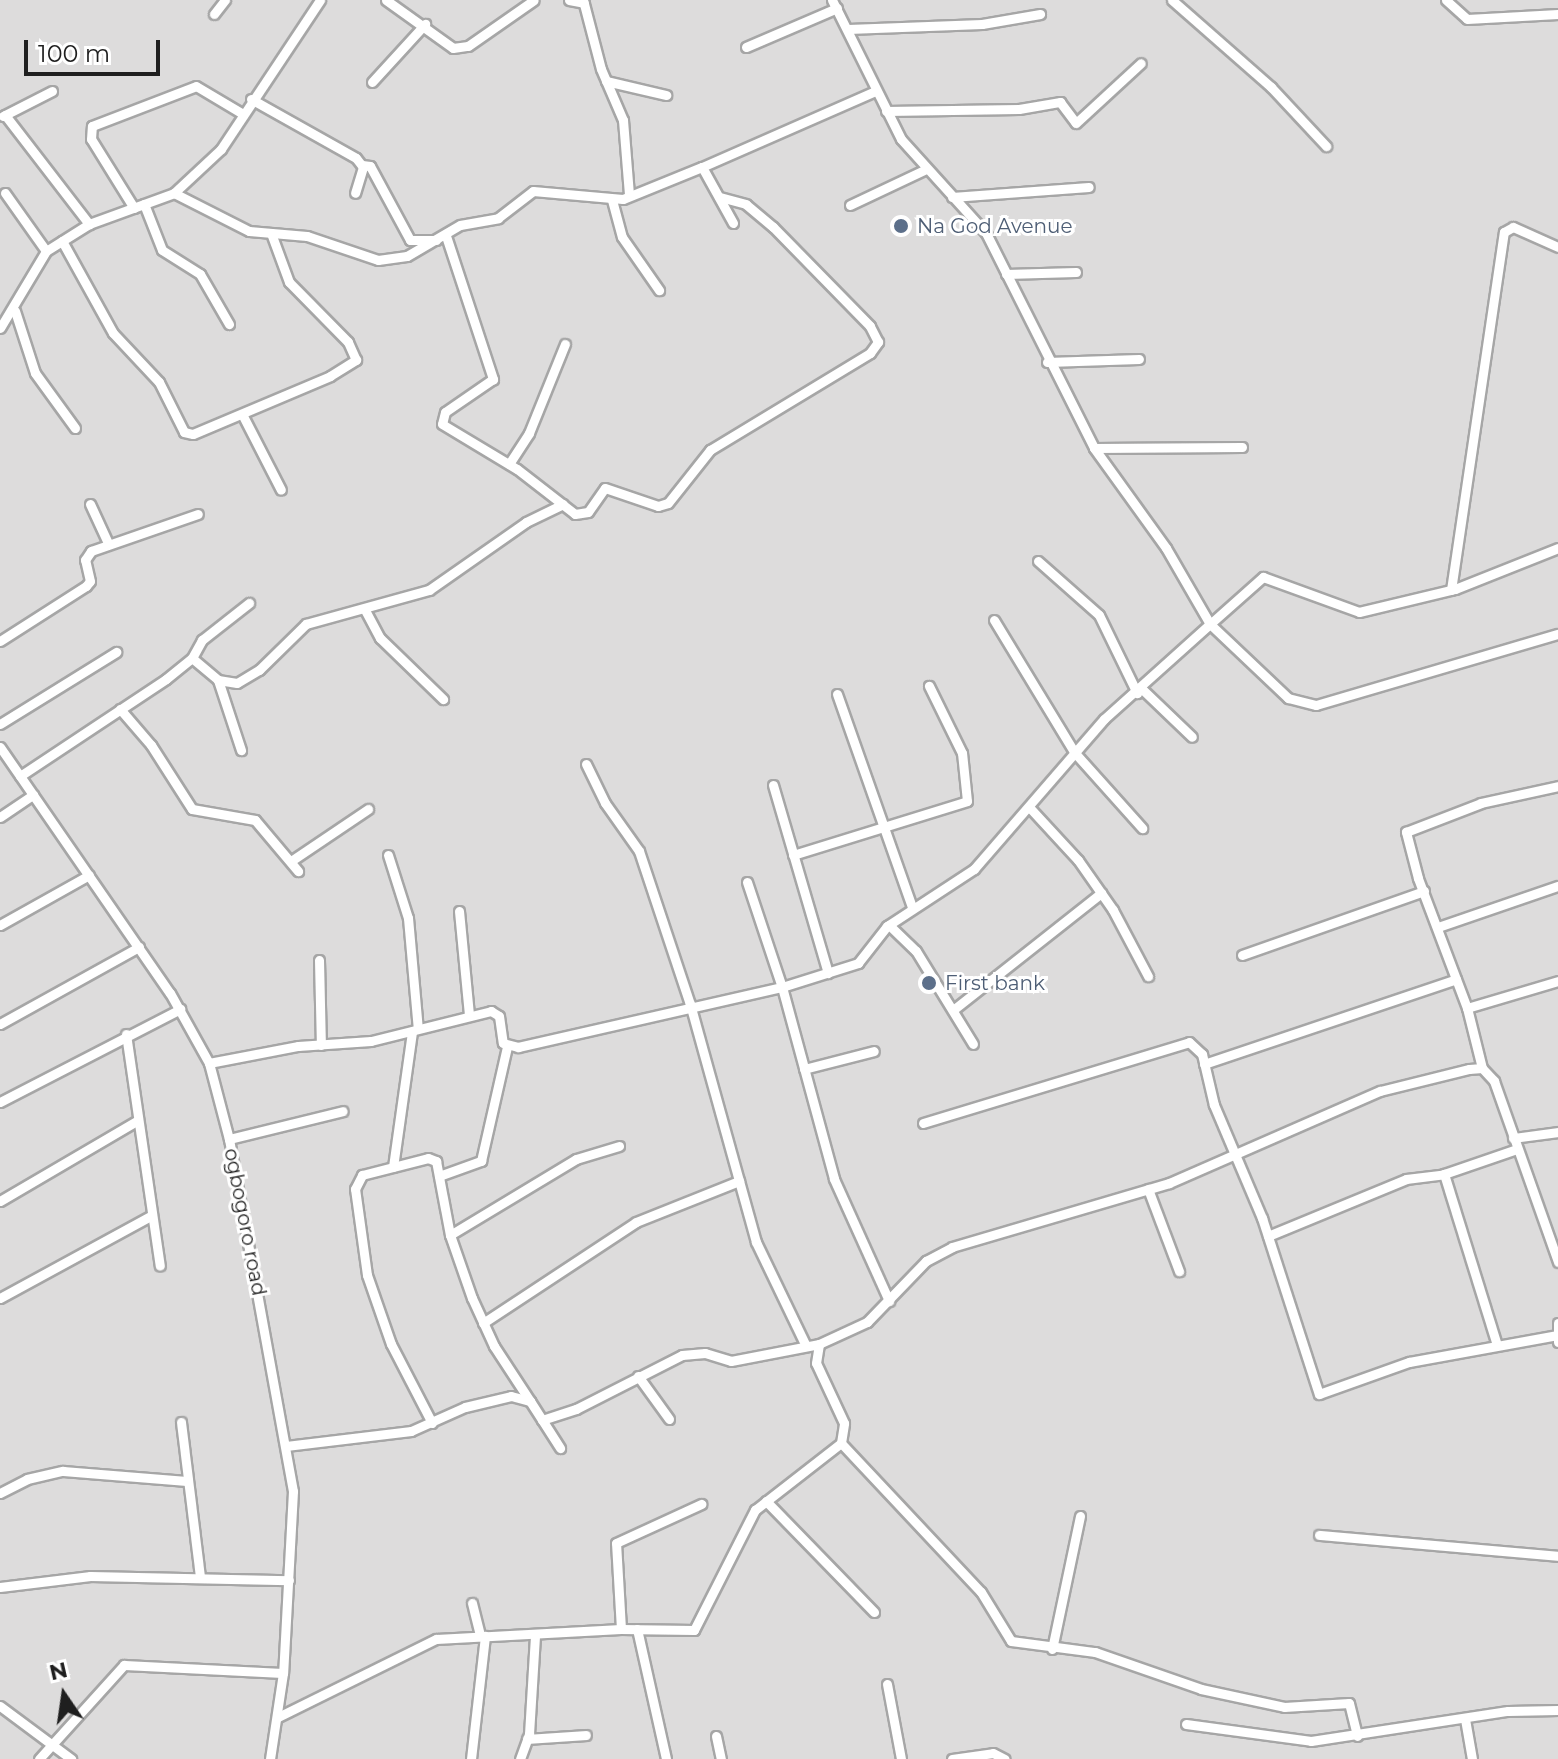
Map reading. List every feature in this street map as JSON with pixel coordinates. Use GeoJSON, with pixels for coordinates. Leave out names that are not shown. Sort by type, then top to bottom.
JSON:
{"type":"FeatureCollection","features":[{"type":"Feature","properties":{"kind":"street"},"geometry":{"type":"LineString","coordinates":[[214,14],[225,0]]}},
{"type":"Feature","properties":{"kind":"street"},"geometry":{"type":"LineString","coordinates":[[0,328],[15,311],[46,251],[89,224],[174,193],[221,149],[251,99],[320,0]]}},
{"type":"Feature","properties":{"kind":"street"},"geometry":{"type":"LineString","coordinates":[[386,0],[425,24],[453,48],[460,48],[534,0]]}},
{"type":"Feature","properties":{"kind":"street"},"geometry":{"type":"LineString","coordinates":[[569,0],[583,2],[606,81],[623,120],[629,195]]}},
{"type":"Feature","properties":{"kind":"street"},"geometry":{"type":"LineString","coordinates":[[1172,0],[1271,87],[1326,146]]}},
{"type":"Feature","properties":{"kind":"street"},"geometry":{"type":"LineString","coordinates":[[1446,0],[1467,19],[1557,10]]}},
{"type":"Feature","properties":{"kind":"street"},"geometry":{"type":"LineString","coordinates":[[746,47],[834,4],[875,91],[924,170],[986,233],[1047,362],[1094,448],[1166,548],[1210,624],[1288,698],[1316,705],[1558,634]]}},
{"type":"Feature","properties":{"kind":"street"},"geometry":{"type":"LineString","coordinates":[[848,29],[982,24],[1040,14]]}},
{"type":"Feature","properties":{"kind":"street"},"geometry":{"type":"LineString","coordinates":[[372,82],[425,24]]}},
{"type":"Feature","properties":{"kind":"street"},"geometry":{"type":"LineString","coordinates":[[886,111],[1019,109],[1060,102],[1076,123],[1141,63]]}},
{"type":"Feature","properties":{"kind":"street"},"geometry":{"type":"LineString","coordinates":[[606,81],[666,95]]}},
{"type":"Feature","properties":{"kind":"street"},"geometry":{"type":"LineString","coordinates":[[229,324],[200,274],[162,250],[139,206],[91,139],[92,126],[196,86],[243,114]]}},
{"type":"Feature","properties":{"kind":"street"},"geometry":{"type":"LineString","coordinates":[[52,91],[3,116],[89,224]]}},
{"type":"Feature","properties":{"kind":"street"},"geometry":{"type":"LineString","coordinates":[[174,193],[249,231],[307,236],[378,260],[407,256],[460,225],[498,218],[533,191],[612,200],[702,167],[875,91]]}},
{"type":"Feature","properties":{"kind":"street"},"geometry":{"type":"LineString","coordinates":[[251,99],[340,147],[362,165],[370,166],[410,240],[441,238]]}},
{"type":"Feature","properties":{"kind":"street"},"geometry":{"type":"LineString","coordinates":[[355,193],[362,165]]}},
{"type":"Feature","properties":{"kind":"street"},"geometry":{"type":"LineString","coordinates":[[702,167],[733,223]]}},
{"type":"Feature","properties":{"kind":"street"},"geometry":{"type":"LineString","coordinates":[[850,205],[924,170]]}},
{"type":"Feature","properties":{"kind":"street"},"geometry":{"type":"LineString","coordinates":[[952,197],[1089,187]]}},
{"type":"Feature","properties":{"kind":"street"},"geometry":{"type":"LineString","coordinates":[[5,193],[46,251]]}},
{"type":"Feature","properties":{"kind":"street"},"geometry":{"type":"LineString","coordinates":[[441,238],[493,379],[445,412],[442,424],[509,464],[583,516],[605,488],[613,487],[649,505],[668,503],[710,450],[870,353],[876,335],[814,268],[746,204],[719,197]]}},
{"type":"Feature","properties":{"kind":"street"},"geometry":{"type":"LineString","coordinates":[[612,200],[622,237],[659,290]]}},
{"type":"Feature","properties":{"kind":"street"},"geometry":{"type":"LineString","coordinates":[[1451,590],[1504,232],[1513,227],[1558,247]]}},
{"type":"Feature","properties":{"kind":"street"},"geometry":{"type":"LineString","coordinates":[[62,241],[113,333],[166,391],[184,432],[193,434],[345,368],[357,353],[295,291],[271,233]]}},
{"type":"Feature","properties":{"kind":"street"},"geometry":{"type":"LineString","coordinates":[[1006,274],[1076,272]]}},
{"type":"Feature","properties":{"kind":"street"},"geometry":{"type":"LineString","coordinates":[[15,311],[35,373],[75,428]]}},
{"type":"Feature","properties":{"kind":"street"},"geometry":{"type":"LineString","coordinates":[[509,464],[529,433],[565,344]]}},
{"type":"Feature","properties":{"kind":"street"},"geometry":{"type":"LineString","coordinates":[[1047,362],[1139,359]]}},
{"type":"Feature","properties":{"kind":"street"},"geometry":{"type":"LineString","coordinates":[[242,414],[281,490]]}},
{"type":"Feature","properties":{"kind":"street"},"geometry":{"type":"LineString","coordinates":[[1094,448],[1242,447]]}},
{"type":"Feature","properties":{"kind":"street"},"geometry":{"type":"LineString","coordinates":[[90,504],[108,543]]}},
{"type":"Feature","properties":{"kind":"street"},"geometry":{"type":"LineString","coordinates":[[192,658],[218,680],[237,683],[259,670],[306,624],[429,590],[526,522],[563,504]]}},
{"type":"Feature","properties":{"kind":"street"},"geometry":{"type":"LineString","coordinates":[[0,641],[86,586],[86,554],[108,543],[198,514]]}},
{"type":"Feature","properties":{"kind":"street"},"geometry":{"type":"LineString","coordinates":[[507,1047],[690,1004],[782,987],[867,957],[889,925],[974,869],[1104,719],[1139,691],[1263,577],[1351,612],[1451,590],[1558,548]]}},
{"type":"Feature","properties":{"kind":"street"},"geometry":{"type":"LineString","coordinates":[[1038,561],[1099,615],[1139,691],[1192,737]]}},
{"type":"Feature","properties":{"kind":"street"},"geometry":{"type":"LineString","coordinates":[[20,776],[192,658],[202,640],[249,603]]}},
{"type":"Feature","properties":{"kind":"street"},"geometry":{"type":"LineString","coordinates":[[365,610],[380,638],[443,699]]}},
{"type":"Feature","properties":{"kind":"street"},"geometry":{"type":"LineString","coordinates":[[994,620],[1075,753],[1142,828]]}},
{"type":"Feature","properties":{"kind":"street"},"geometry":{"type":"LineString","coordinates":[[0,724],[116,652]]}},
{"type":"Feature","properties":{"kind":"street"},"geometry":{"type":"LineString","coordinates":[[218,680],[241,750]]}},
{"type":"Feature","properties":{"kind":"street"},"geometry":{"type":"LineString","coordinates":[[793,855],[967,801],[969,796],[962,753],[929,686]]}},
{"type":"Feature","properties":{"kind":"street"},"geometry":{"type":"LineString","coordinates":[[837,694],[912,907]]}},
{"type":"Feature","properties":{"kind":"street"},"geometry":{"type":"LineString","coordinates":[[120,709],[151,745],[192,809],[255,820],[298,871]]}},
{"type":"Feature","properties":{"kind":"street","name":"ogbogoro road"},"geometry":{"type":"LineString","coordinates":[[0,747],[139,947],[180,1009],[209,1063],[229,1139],[286,1446],[294,1533],[283,1673],[270,1759]]}},
{"type":"Feature","properties":{"kind":"street"},"geometry":{"type":"LineString","coordinates":[[586,764],[605,803],[639,851],[690,1004],[761,1255],[806,1346]]}},
{"type":"Feature","properties":{"kind":"street"},"geometry":{"type":"LineString","coordinates":[[773,785],[828,973]]}},
{"type":"Feature","properties":{"kind":"street"},"geometry":{"type":"LineString","coordinates":[[1558,786],[1481,803],[1409,828],[1407,843],[1467,1008],[1482,1068],[1494,1081],[1558,1262]]}},
{"type":"Feature","properties":{"kind":"street"},"geometry":{"type":"LineString","coordinates":[[0,817],[33,795]]}},
{"type":"Feature","properties":{"kind":"street"},"geometry":{"type":"LineString","coordinates":[[1030,808],[1101,893],[1148,976]]}},
{"type":"Feature","properties":{"kind":"street"},"geometry":{"type":"LineString","coordinates":[[291,861],[368,809]]}},
{"type":"Feature","properties":{"kind":"street"},"geometry":{"type":"LineString","coordinates":[[388,855],[408,918],[415,1030],[393,1167]]}},
{"type":"Feature","properties":{"kind":"street"},"geometry":{"type":"LineString","coordinates":[[0,925],[89,875]]}},
{"type":"Feature","properties":{"kind":"street"},"geometry":{"type":"LineString","coordinates":[[747,882],[782,987],[834,1179],[889,1301]]}},
{"type":"Feature","properties":{"kind":"street"},"geometry":{"type":"LineString","coordinates":[[1438,927],[1558,886]]}},
{"type":"Feature","properties":{"kind":"street"},"geometry":{"type":"LineString","coordinates":[[1242,955],[1424,891]]}},
{"type":"Feature","properties":{"kind":"street"},"geometry":{"type":"LineString","coordinates":[[953,1010],[1101,893]]}},
{"type":"Feature","properties":{"kind":"street"},"geometry":{"type":"LineString","coordinates":[[459,911],[469,1015]]}},
{"type":"Feature","properties":{"kind":"street"},"geometry":{"type":"LineString","coordinates":[[889,925],[916,951],[973,1044]]}},
{"type":"Feature","properties":{"kind":"street"},"geometry":{"type":"LineString","coordinates":[[0,1024],[139,947]]}},
{"type":"Feature","properties":{"kind":"street"},"geometry":{"type":"LineString","coordinates":[[319,960],[321,1045]]}},
{"type":"Feature","properties":{"kind":"street"},"geometry":{"type":"LineString","coordinates":[[1204,1064],[1456,979]]}},
{"type":"Feature","properties":{"kind":"street"},"geometry":{"type":"LineString","coordinates":[[1467,1008],[1558,981]]}},
{"type":"Feature","properties":{"kind":"street"},"geometry":{"type":"LineString","coordinates":[[0,1102],[126,1034],[180,1009]]}},
{"type":"Feature","properties":{"kind":"street"},"geometry":{"type":"LineString","coordinates":[[209,1063],[415,1030],[491,1011],[499,1016],[507,1047],[481,1161],[439,1176]]}},
{"type":"Feature","properties":{"kind":"street"},"geometry":{"type":"LineString","coordinates":[[126,1034],[160,1266]]}},
{"type":"Feature","properties":{"kind":"street"},"geometry":{"type":"LineString","coordinates":[[923,1123],[1177,1044],[1196,1045],[1214,1105],[1268,1236],[1319,1394],[1409,1362],[1558,1335]]}},
{"type":"Feature","properties":{"kind":"street"},"geometry":{"type":"LineString","coordinates":[[804,1069],[874,1051]]}},
{"type":"Feature","properties":{"kind":"street"},"geometry":{"type":"LineString","coordinates":[[542,1420],[576,1409],[638,1376],[694,1352],[731,1361],[819,1344],[867,1322],[926,1261],[952,1247],[1148,1189],[1237,1156],[1380,1091],[1482,1068]]}},
{"type":"Feature","properties":{"kind":"street"},"geometry":{"type":"LineString","coordinates":[[229,1139],[343,1111]]}},
{"type":"Feature","properties":{"kind":"street"},"geometry":{"type":"LineString","coordinates":[[0,1201],[138,1120]]}},
{"type":"Feature","properties":{"kind":"street"},"geometry":{"type":"LineString","coordinates":[[1513,1138],[1558,1132]]}},
{"type":"Feature","properties":{"kind":"street"},"geometry":{"type":"LineString","coordinates":[[450,1235],[576,1159],[619,1146]]}},
{"type":"Feature","properties":{"kind":"street"},"geometry":{"type":"LineString","coordinates":[[1268,1236],[1406,1179],[1444,1174],[1517,1149]]}},
{"type":"Feature","properties":{"kind":"street"},"geometry":{"type":"LineString","coordinates":[[432,1423],[391,1344],[360,1245],[357,1181],[393,1167],[432,1158],[439,1176],[450,1235],[483,1323],[560,1448]]}},
{"type":"Feature","properties":{"kind":"street"},"geometry":{"type":"LineString","coordinates":[[1444,1174],[1497,1345]]}},
{"type":"Feature","properties":{"kind":"street"},"geometry":{"type":"LineString","coordinates":[[483,1323],[636,1222],[739,1181]]}},
{"type":"Feature","properties":{"kind":"street"},"geometry":{"type":"LineString","coordinates":[[1148,1189],[1179,1271]]}},
{"type":"Feature","properties":{"kind":"street"},"geometry":{"type":"LineString","coordinates":[[0,1298],[152,1215]]}},
{"type":"Feature","properties":{"kind":"street"},"geometry":{"type":"LineString","coordinates":[[1558,1323],[1558,1342]]}},
{"type":"Feature","properties":{"kind":"street"},"geometry":{"type":"LineString","coordinates":[[278,1717],[421,1642],[482,1636],[535,1637],[621,1629],[694,1630],[744,1528],[766,1501],[841,1443],[844,1423],[816,1363],[819,1344]]}},
{"type":"Feature","properties":{"kind":"street"},"geometry":{"type":"LineString","coordinates":[[638,1376],[669,1419]]}},
{"type":"Feature","properties":{"kind":"street"},"geometry":{"type":"LineString","coordinates":[[286,1446],[411,1431],[488,1400],[511,1396],[530,1401]]}},
{"type":"Feature","properties":{"kind":"street"},"geometry":{"type":"LineString","coordinates":[[181,1422],[200,1576]]}},
{"type":"Feature","properties":{"kind":"street"},"geometry":{"type":"LineString","coordinates":[[841,1443],[981,1592],[1004,1635],[1021,1645],[1095,1652],[1201,1689],[1284,1707],[1349,1703],[1357,1736]]}},
{"type":"Feature","properties":{"kind":"street"},"geometry":{"type":"LineString","coordinates":[[0,1493],[63,1471],[187,1481]]}},
{"type":"Feature","properties":{"kind":"street"},"geometry":{"type":"LineString","coordinates":[[766,1501],[874,1612]]}},
{"type":"Feature","properties":{"kind":"street"},"geometry":{"type":"LineString","coordinates":[[621,1629],[616,1543],[701,1504]]}},
{"type":"Feature","properties":{"kind":"street"},"geometry":{"type":"LineString","coordinates":[[1052,1649],[1080,1516]]}},
{"type":"Feature","properties":{"kind":"street"},"geometry":{"type":"LineString","coordinates":[[1319,1535],[1558,1556]]}},
{"type":"Feature","properties":{"kind":"street"},"geometry":{"type":"LineString","coordinates":[[0,1587],[90,1576],[289,1580]]}},
{"type":"Feature","properties":{"kind":"street"},"geometry":{"type":"LineString","coordinates":[[471,1759],[482,1636],[472,1603]]}},
{"type":"Feature","properties":{"kind":"street"},"geometry":{"type":"LineString","coordinates":[[637,1629],[644,1644],[666,1759]]}},
{"type":"Feature","properties":{"kind":"street"},"geometry":{"type":"LineString","coordinates":[[520,1759],[527,1739],[535,1637]]}},
{"type":"Feature","properties":{"kind":"street"},"geometry":{"type":"LineString","coordinates":[[39,1759],[52,1741],[130,1663],[283,1673]]}},
{"type":"Feature","properties":{"kind":"street"},"geometry":{"type":"LineString","coordinates":[[887,1684],[901,1759]]}},
{"type":"Feature","properties":{"kind":"street"},"geometry":{"type":"LineString","coordinates":[[0,1706],[52,1741],[71,1759]]}},
{"type":"Feature","properties":{"kind":"street"},"geometry":{"type":"LineString","coordinates":[[1186,1724],[1298,1740],[1357,1736],[1465,1719],[1558,1710]]}},
{"type":"Feature","properties":{"kind":"street"},"geometry":{"type":"LineString","coordinates":[[1465,1719],[1472,1759]]}},
{"type":"Feature","properties":{"kind":"street"},"geometry":{"type":"LineString","coordinates":[[527,1739],[586,1735]]}},
{"type":"Feature","properties":{"kind":"street"},"geometry":{"type":"LineString","coordinates":[[716,1736],[721,1759]]}},
{"type":"Feature","properties":{"kind":"street"},"geometry":{"type":"LineString","coordinates":[[953,1759],[993,1753],[1005,1759]]}},
{"type":"Feature","properties":{"kind":"shaded area"},"geometry":{"type":"Polygon","coordinates":[[[0,0],[1558,0],[1558,1759],[0,1759],[0,0]]]}},
{"type":"Feature","properties":{"kind":"place","name":"Na God Avenue"},"geometry":{"type":"Point","coordinates":[901,226]}},
{"type":"Feature","properties":{"kind":"place","name":"First bank"},"geometry":{"type":"Point","coordinates":[929,983]}}]}
